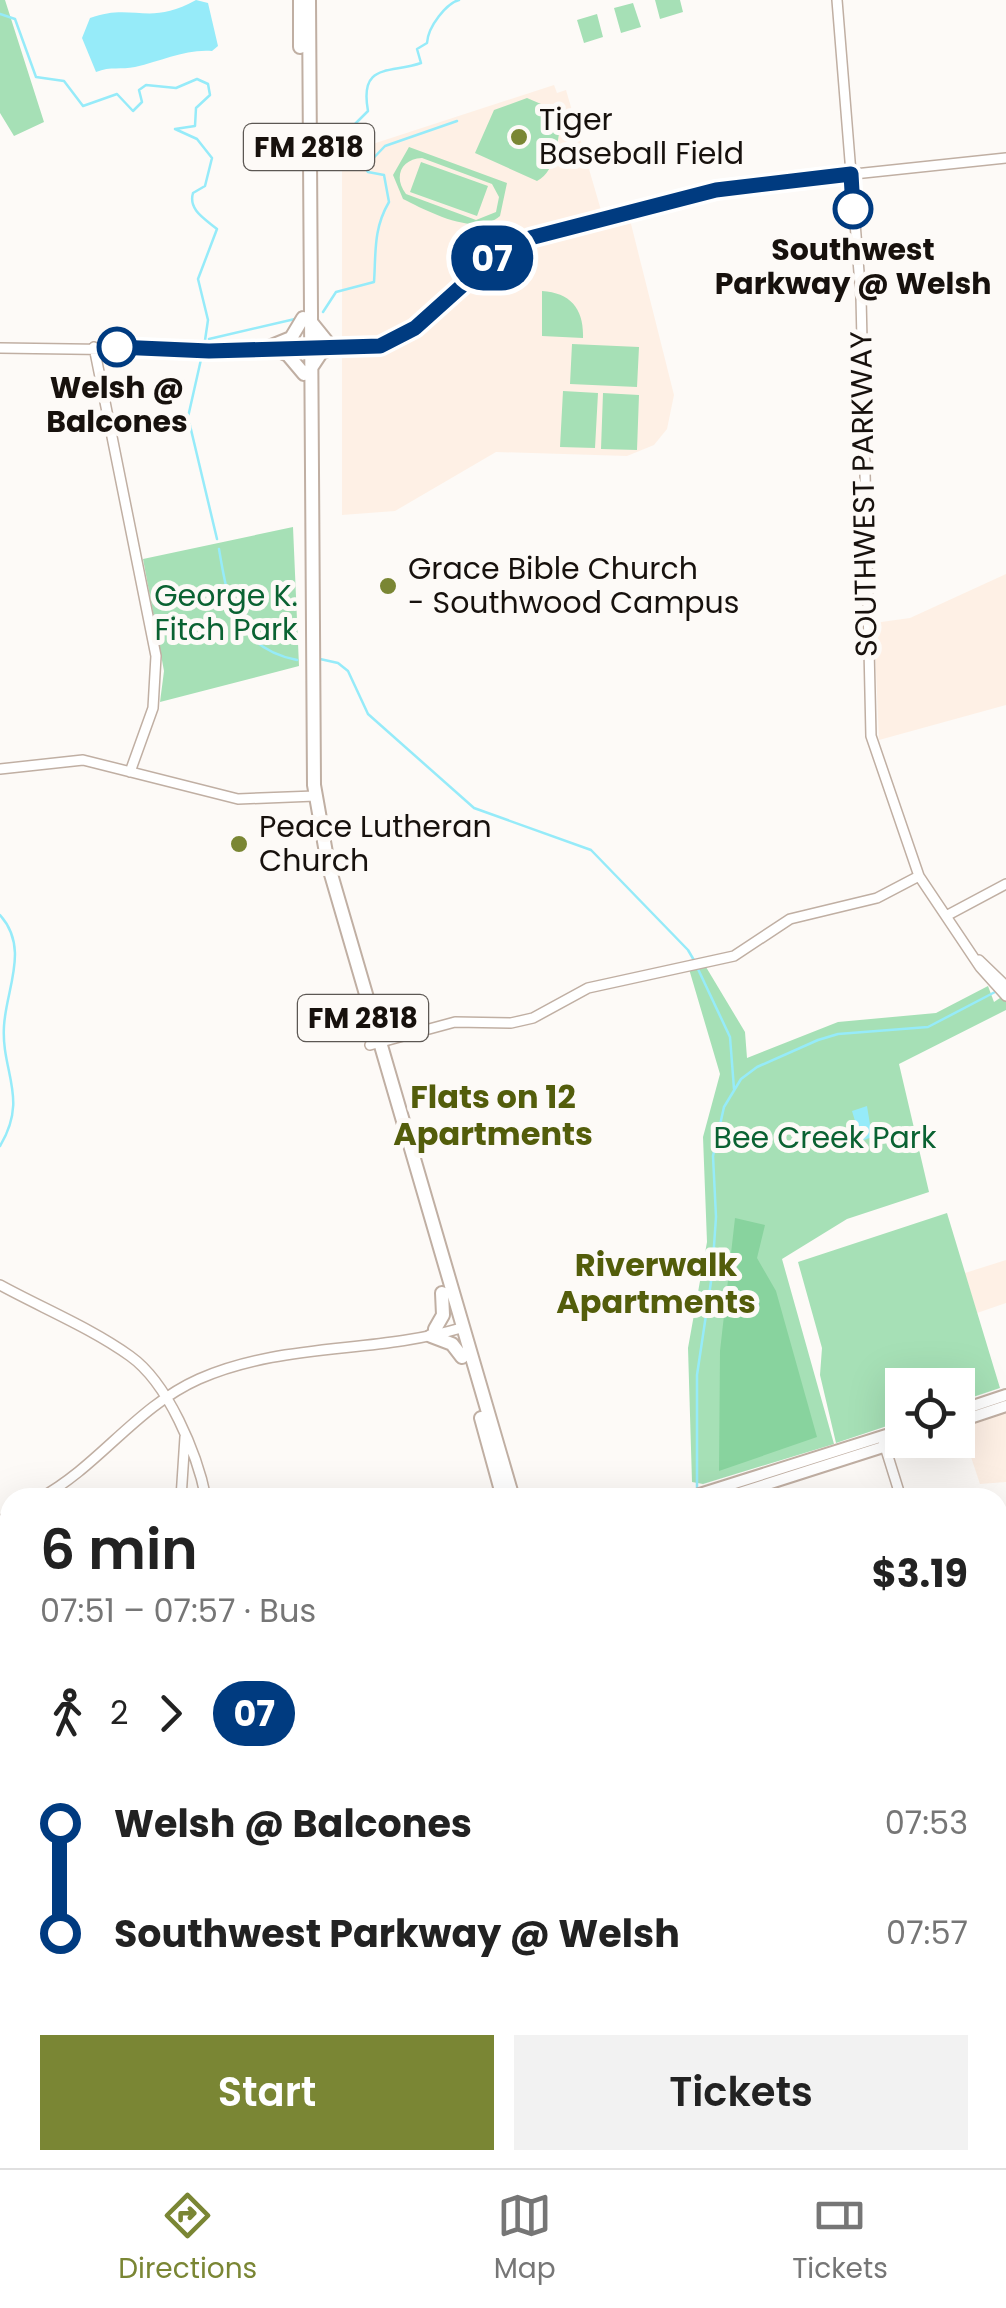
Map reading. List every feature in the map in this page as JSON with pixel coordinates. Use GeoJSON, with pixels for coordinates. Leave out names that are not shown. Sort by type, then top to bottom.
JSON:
{"type":"FeatureCollection","features":[{"type":"Feature","properties":{"kind":"highway","name":"FM 2818"},"geometry":{"type":"LineString","coordinates":[[300,0],[306,318]]}},
{"type":"Feature","properties":{"kind":"highway","name":"FM 2818"},"geometry":{"type":"LineString","coordinates":[[309,0],[306,348],[311,796],[442,1293],[457,1326],[462,1357],[500,1488]]}},
{"type":"Feature","properties":{"kind":"highway"},"geometry":{"type":"LineString","coordinates":[[306,318],[332,348],[316,358],[307,372],[288,355],[269,347],[291,338],[306,318]]}},
{"type":"Feature","properties":{"kind":"highway","name":"FM 2818"},"geometry":{"type":"LineString","coordinates":[[374,1044],[457,1326],[511,1488]]}},
{"type":"Feature","properties":{"kind":"highway"},"geometry":{"type":"LineString","coordinates":[[442,1293],[444,1315],[433,1333],[452,1344],[462,1357]]}},
{"type":"Feature","properties":{"kind":"main road"},"geometry":{"type":"LineString","coordinates":[[975,1406],[1006,1395]]}},
{"type":"Feature","properties":{"kind":"main road"},"geometry":{"type":"LineString","coordinates":[[975,1416],[1006,1406]]}},
{"type":"Feature","properties":{"kind":"main road"},"geometry":{"type":"LineString","coordinates":[[723,1488],[884,1442]]}},
{"type":"Feature","properties":{"kind":"main road"},"geometry":{"type":"LineString","coordinates":[[753,1488],[884,1442]]}},
{"type":"Feature","properties":{"kind":"street","name":"SOUTHWEST PARKWAY"},"geometry":{"type":"LineString","coordinates":[[837,0],[860,297],[869,724],[892,806],[919,876],[1006,996]]}},
{"type":"Feature","properties":{"kind":"street"},"geometry":{"type":"LineString","coordinates":[[0,348],[204,351],[378,346],[404,335],[493,258],[537,235],[716,190],[1006,158]]}},
{"type":"Feature","properties":{"kind":"street"},"geometry":{"type":"LineString","coordinates":[[94,347],[156,656],[153,708],[130,772]]}},
{"type":"Feature","properties":{"kind":"street"},"geometry":{"type":"LineString","coordinates":[[0,769],[83,760],[238,799],[311,796]]}},
{"type":"Feature","properties":{"kind":"street"},"geometry":{"type":"LineString","coordinates":[[374,1044],[455,1022],[521,1022],[588,988],[734,956],[790,919],[877,898],[919,876]]}},
{"type":"Feature","properties":{"kind":"street"},"geometry":{"type":"LineString","coordinates":[[946,916],[1006,884]]}},
{"type":"Feature","properties":{"kind":"street","name":"SOUTHWEST PARKWAY"},"geometry":{"type":"LineString","coordinates":[[979,960],[1006,986]]}},
{"type":"Feature","properties":{"kind":"street"},"geometry":{"type":"LineString","coordinates":[[0,1285],[132,1357],[164,1398],[194,1448],[204,1488]]}},
{"type":"Feature","properties":{"kind":"street"},"geometry":{"type":"LineString","coordinates":[[56,1488],[71,1479],[132,1420],[198,1380],[256,1359],[386,1344],[457,1326]]}},
{"type":"Feature","properties":{"kind":"street"},"geometry":{"type":"LineString","coordinates":[[182,1488],[185,1434]]}},
{"type":"Feature","properties":{"kind":"street"},"geometry":{"type":"LineString","coordinates":[[884,1442],[898,1488]]}},
{"type":"Feature","properties":{"kind":"shaded area"},"geometry":{"type":"Polygon","coordinates":[[[554,85],[557,93],[566,90],[605,224],[630,220],[674,395],[667,429],[654,445],[627,456],[496,452],[395,511],[342,515],[342,154],[554,85]]]}},
{"type":"Feature","properties":{"kind":"shaded area"},"geometry":{"type":"Polygon","coordinates":[[[1006,574],[1006,705],[879,740],[874,623],[910,618],[1006,574]]]}},
{"type":"Feature","properties":{"kind":"shaded area"},"geometry":{"type":"Polygon","coordinates":[[[1006,1260],[1006,1303],[977,1313],[965,1273],[1006,1260]]]}},
{"type":"Feature","properties":{"kind":"shaded area"},"geometry":{"type":"Polygon","coordinates":[[[1006,1412],[1006,1482],[980,1484],[971,1458],[975,1458],[975,1422],[1006,1412]]]}},
{"type":"Feature","properties":{"kind":"green space"},"geometry":{"type":"Polygon","coordinates":[[[0,0],[5,0],[44,122],[14,136],[0,113],[0,0]]]}},
{"type":"Feature","properties":{"kind":"green space"},"geometry":{"type":"Polygon","coordinates":[[[655,0],[680,0],[683,12],[660,19],[655,0]]]}},
{"type":"Feature","properties":{"kind":"green space"},"geometry":{"type":"Polygon","coordinates":[[[633,3],[641,27],[621,33],[614,8],[633,3]]]}},
{"type":"Feature","properties":{"kind":"green space"},"geometry":{"type":"Polygon","coordinates":[[[597,14],[603,37],[584,43],[577,20],[597,14]]]}},
{"type":"Feature","properties":{"kind":"green space","name":"Tiger Baseball Field"},"geometry":{"type":"Polygon","coordinates":[[[527,98],[562,113],[553,161],[537,181],[475,153],[494,110],[527,98]]]}},
{"type":"Feature","properties":{"kind":"green space"},"geometry":{"type":"Polygon","coordinates":[[[409,147],[507,183],[500,216],[478,224],[439,216],[403,199],[393,175],[409,147]],[[422,158],[404,165],[400,175],[406,194],[476,220],[496,212],[499,197],[492,184],[422,158]]]}},
{"type":"Feature","properties":{"kind":"green space"},"geometry":{"type":"Polygon","coordinates":[[[421,162],[488,186],[477,216],[410,192],[421,162]]]}},
{"type":"Feature","properties":{"kind":"green space"},"geometry":{"type":"Polygon","coordinates":[[[542,291],[561,295],[574,304],[583,338],[542,336],[542,291]]]}},
{"type":"Feature","properties":{"kind":"green space"},"geometry":{"type":"Polygon","coordinates":[[[572,344],[639,347],[637,387],[570,384],[572,344]]]}},
{"type":"Feature","properties":{"kind":"green space"},"geometry":{"type":"Polygon","coordinates":[[[563,391],[598,393],[595,448],[560,447],[563,391]]]}},
{"type":"Feature","properties":{"kind":"green space"},"geometry":{"type":"Polygon","coordinates":[[[603,393],[639,395],[637,450],[601,449],[603,393]]]}},
{"type":"Feature","properties":{"kind":"green space","name":"George K. Fitch Park"},"geometry":{"type":"Polygon","coordinates":[[[293,527],[299,666],[160,702],[164,671],[143,559],[293,527]]]}},
{"type":"Feature","properties":{"kind":"green space","name":"Bee Creek Park"},"geometry":{"type":"Polygon","coordinates":[[[706,967],[745,1032],[747,1058],[838,1022],[936,1013],[988,986],[994,1002],[1006,994],[1006,1010],[899,1064],[929,1192],[847,1219],[782,1259],[834,1444],[703,1484],[692,1482],[688,1348],[707,1242],[703,1137],[720,1074],[689,969],[706,967]]]}},
{"type":"Feature","properties":{"kind":"green space"},"geometry":{"type":"Polygon","coordinates":[[[947,1213],[1000,1388],[975,1396],[975,1368],[885,1368],[885,1427],[836,1443],[820,1375],[822,1348],[798,1262],[947,1213]]]}},
{"type":"Feature","properties":{"kind":"green space"},"geometry":{"type":"Polygon","coordinates":[[[735,1218],[765,1225],[757,1258],[776,1291],[817,1437],[719,1471],[720,1351],[735,1218]]]}},
{"type":"Feature","properties":{"kind":"water"},"geometry":{"type":"Polygon","coordinates":[[[196,0],[208,3],[218,46],[212,51],[96,72],[82,38],[90,18],[118,12],[165,12],[196,0]]]}},
{"type":"Feature","properties":{"kind":"water"},"geometry":{"type":"Polygon","coordinates":[[[867,1106],[872,1137],[861,1141],[852,1111],[867,1106]]]}},
{"type":"Feature","properties":{"kind":"waterway"},"geometry":{"type":"LineString","coordinates":[[323,312],[336,292],[374,282],[378,232],[389,202],[384,175],[368,172],[359,158],[336,158],[341,138],[368,111],[366,95],[373,77],[421,63],[417,49],[427,43],[439,16],[459,0]]}},
{"type":"Feature","properties":{"kind":"waterway"},"geometry":{"type":"LineString","coordinates":[[0,14],[15,19],[36,77],[64,81],[83,106],[117,94],[133,111],[142,102],[139,90],[146,85],[176,88],[197,79],[208,84],[210,95],[196,108],[195,126],[175,129],[197,139],[212,158],[205,186],[193,193],[192,199],[199,214],[217,229],[198,279],[208,320],[204,347]]}},
{"type":"Feature","properties":{"kind":"waterway"},"geometry":{"type":"LineString","coordinates":[[364,168],[385,146],[457,121]]}},
{"type":"Feature","properties":{"kind":"waterway"},"geometry":{"type":"LineString","coordinates":[[209,339],[295,319]]}},
{"type":"Feature","properties":{"kind":"waterway"},"geometry":{"type":"LineString","coordinates":[[202,355],[188,417],[217,539]]}},
{"type":"Feature","properties":{"kind":"waterway"},"geometry":{"type":"LineString","coordinates":[[219,549],[226,587],[238,620],[260,645],[297,660]]}},
{"type":"Feature","properties":{"kind":"waterway"},"geometry":{"type":"LineString","coordinates":[[320,659],[338,663],[348,671],[368,714],[474,808],[591,850],[688,950],[695,962]]}},
{"type":"Feature","properties":{"kind":"waterway"},"geometry":{"type":"LineString","coordinates":[[0,915],[14,941],[15,955],[4,1026],[12,1113],[0,1146]]}},
{"type":"Feature","properties":{"kind":"waterway"},"geometry":{"type":"LineString","coordinates":[[698,969],[730,1037],[734,1089]]}},
{"type":"Feature","properties":{"kind":"waterway"},"geometry":{"type":"LineString","coordinates":[[697,1487],[697,1375],[712,1275],[716,1217],[713,1156],[724,1107],[741,1079],[757,1067],[818,1040],[838,1034],[928,1027],[995,992]]}},
{"type":"Feature","properties":{"kind":"bus line","name":"07"},"geometry":{"type":"LineString","coordinates":[[117,347],[209,351],[378,346],[410,332],[502,251],[550,231],[716,190],[851,174],[853,209]]}},
{"type":"Feature","properties":{"kind":"place","name":"Tiger Baseball Field"},"geometry":{"type":"Point","coordinates":[519,137]}},
{"type":"Feature","properties":{"kind":"place","name":"Southwest Parkway @ Welsh"},"geometry":{"type":"Point","coordinates":[853,209]}},
{"type":"Feature","properties":{"kind":"place","name":"Welsh @ Balcones"},"geometry":{"type":"Point","coordinates":[117,347]}},
{"type":"Feature","properties":{"kind":"place","name":"Grace Bible Church - Southwood Campus"},"geometry":{"type":"Point","coordinates":[388,586]}},
{"type":"Feature","properties":{"kind":"place","name":"Peace Lutheran Church"},"geometry":{"type":"Point","coordinates":[239,844]}},
{"type":"Feature","properties":{"kind":"district","name":"Flats on 12 Apartments"},"geometry":{"type":"Point","coordinates":[493,1116]}},
{"type":"Feature","properties":{"kind":"district","name":"Riverwalk Apartments"},"geometry":{"type":"Point","coordinates":[656,1284]}}]}
